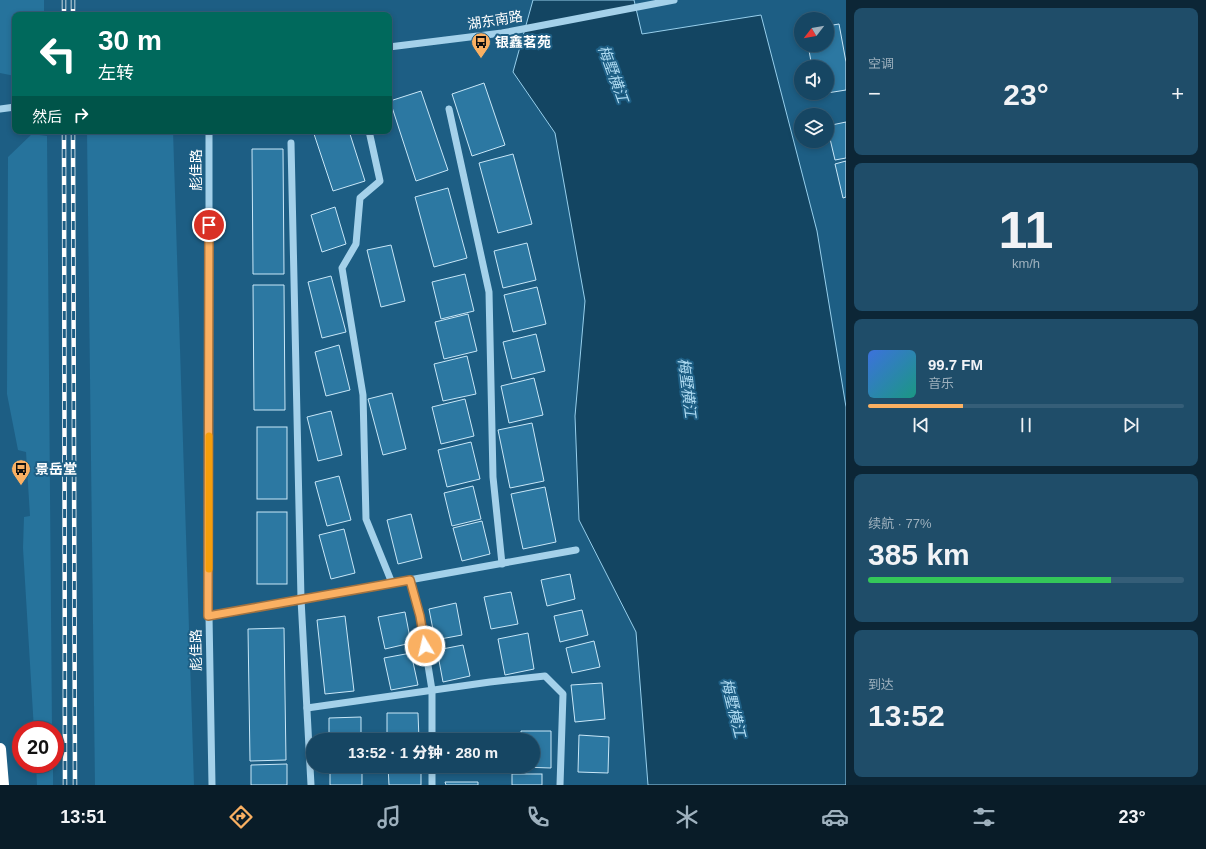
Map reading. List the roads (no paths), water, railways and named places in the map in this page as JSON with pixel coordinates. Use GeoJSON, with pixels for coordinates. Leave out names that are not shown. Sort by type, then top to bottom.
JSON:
{"type":"FeatureCollection","features":[{"type":"Feature","properties":{"kind":"highway"},"geometry":{"type":"LineString","coordinates":[[0,749],[2,785]]}},
{"type":"Feature","properties":{"kind":"street","name":"湖东南路"},"geometry":{"type":"LineString","coordinates":[[392,47],[502,33],[674,0]]}},
{"type":"Feature","properties":{"kind":"street"},"geometry":{"type":"LineString","coordinates":[[0,109],[12,108]]}},
{"type":"Feature","properties":{"kind":"street"},"geometry":{"type":"LineString","coordinates":[[449,109],[489,292],[493,477],[502,564]]}},
{"type":"Feature","properties":{"kind":"street","name":"彪佳路"},"geometry":{"type":"LineString","coordinates":[[209,134],[208,616],[212,785]]}},
{"type":"Feature","properties":{"kind":"street"},"geometry":{"type":"LineString","coordinates":[[370,134],[380,181],[360,198],[356,244],[342,268],[363,395],[366,519],[392,583]]}},
{"type":"Feature","properties":{"kind":"street"},"geometry":{"type":"LineString","coordinates":[[291,143],[301,599],[311,785]]}},
{"type":"Feature","properties":{"kind":"street"},"geometry":{"type":"LineString","coordinates":[[208,616],[576,550]]}},
{"type":"Feature","properties":{"kind":"street"},"geometry":{"type":"LineString","coordinates":[[410,580],[420,616],[432,690],[432,733]]}},
{"type":"Feature","properties":{"kind":"street"},"geometry":{"type":"LineString","coordinates":[[307,708],[545,676],[563,694],[560,785]]}},
{"type":"Feature","properties":{"kind":"street"},"geometry":{"type":"LineString","coordinates":[[432,773],[432,785]]}},
{"type":"Feature","properties":{"kind":"water","name":"梅墅横江"},"geometry":{"type":"Polygon","coordinates":[[[533,0],[634,0],[642,34],[761,15],[794,142],[794,148],[795,148],[817,231],[846,407],[846,785],[648,785],[636,632],[579,520],[575,416],[585,301],[555,133],[513,72],[533,0]]]}},
{"type":"Feature","properties":{"kind":"railway"},"geometry":{"type":"LineString","coordinates":[[64,0],[64,12]]}},
{"type":"Feature","properties":{"kind":"railway"},"geometry":{"type":"LineString","coordinates":[[73,0],[73,12]]}},
{"type":"Feature","properties":{"kind":"railway"},"geometry":{"type":"LineString","coordinates":[[64,134],[65,785]]}},
{"type":"Feature","properties":{"kind":"railway"},"geometry":{"type":"LineString","coordinates":[[73,134],[75,785]]}},
{"type":"Feature","properties":{"kind":"place","name":"银鑫茗苑"},"geometry":{"type":"Point","coordinates":[481,59]}},
{"type":"Feature","properties":{"kind":"place","name":"景岳堂"},"geometry":{"type":"Point","coordinates":[21,486]}}]}
